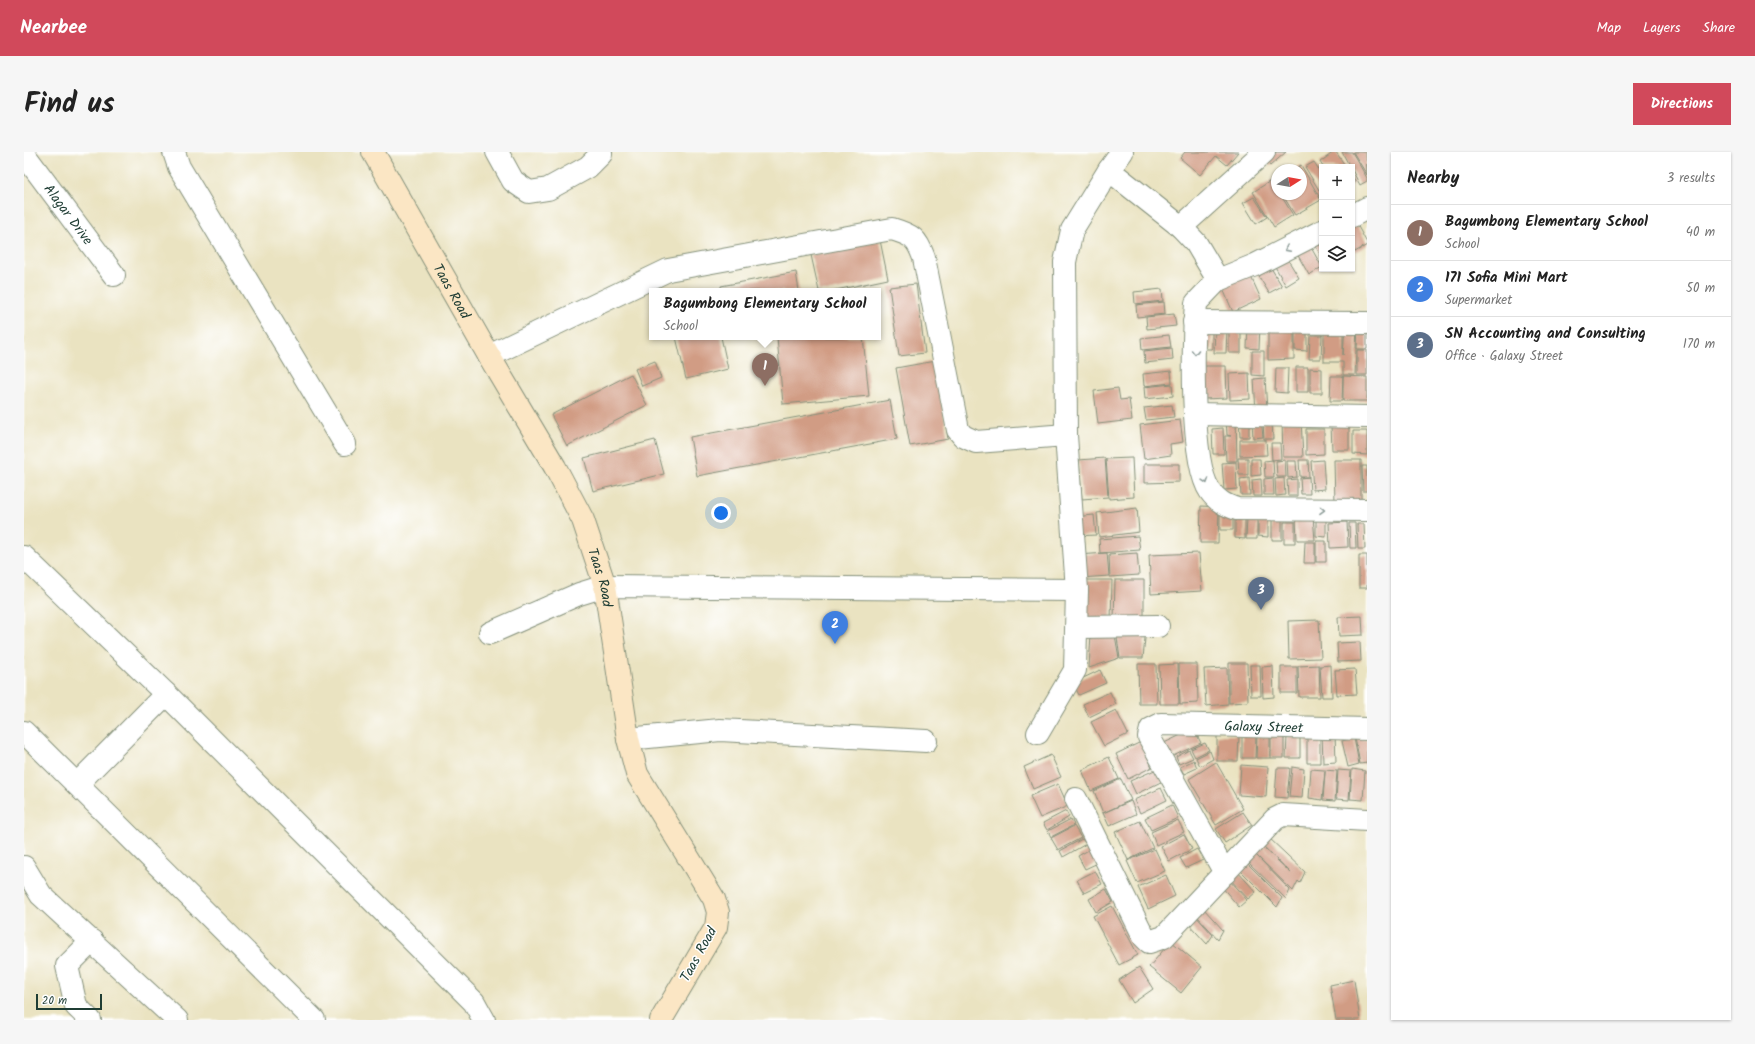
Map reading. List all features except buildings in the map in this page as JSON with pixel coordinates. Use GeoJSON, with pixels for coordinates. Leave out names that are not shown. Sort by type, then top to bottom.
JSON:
{"type":"FeatureCollection","features":[{"type":"Feature","properties":{"kind":"street"},"geometry":{"type":"LineString","coordinates":[[174,152],[179,167],[345,444]]}},
{"type":"Feature","properties":{"kind":"street","name":"Taas Road"},"geometry":{"type":"LineString","coordinates":[[373,152],[489,356],[555,467],[583,520],[605,586],[628,739],[638,774],[714,899],[718,912],[716,927],[661,1020]]}},
{"type":"Feature","properties":{"kind":"street"},"geometry":{"type":"LineString","coordinates":[[497,152],[513,180],[529,192],[548,189],[588,167],[601,154],[601,152]]}},
{"type":"Feature","properties":{"kind":"street"},"geometry":{"type":"LineString","coordinates":[[1038,733],[1075,670],[1077,590],[1066,435],[1065,262],[1072,230],[1109,170],[1122,152]]}},
{"type":"Feature","properties":{"kind":"street"},"geometry":{"type":"LineString","coordinates":[[1181,227],[1264,152]]}},
{"type":"Feature","properties":{"kind":"street","name":"Alagar Drive"},"geometry":{"type":"LineString","coordinates":[[24,154],[114,274]]}},
{"type":"Feature","properties":{"kind":"street"},"geometry":{"type":"LineString","coordinates":[[1109,170],[1181,227],[1196,243],[1218,280]]}},
{"type":"Feature","properties":{"kind":"street"},"geometry":{"type":"LineString","coordinates":[[1355,214],[1367,208]]}},
{"type":"Feature","properties":{"kind":"street"},"geometry":{"type":"LineString","coordinates":[[489,356],[668,270],[892,230],[913,237],[920,246],[924,258],[958,430],[962,436],[976,442],[1066,435]]}},
{"type":"Feature","properties":{"kind":"street"},"geometry":{"type":"LineString","coordinates":[[1319,233],[1255,265],[1218,280],[1196,303],[1194,322],[1195,414],[1200,464],[1209,490],[1221,504],[1237,509],[1367,510]]}},
{"type":"Feature","properties":{"kind":"street"},"geometry":{"type":"LineString","coordinates":[[1194,322],[1367,323]]}},
{"type":"Feature","properties":{"kind":"street"},"geometry":{"type":"LineString","coordinates":[[1195,414],[1367,417]]}},
{"type":"Feature","properties":{"kind":"street"},"geometry":{"type":"LineString","coordinates":[[24,557],[166,694],[474,1002],[484,1020]]}},
{"type":"Feature","properties":{"kind":"street"},"geometry":{"type":"LineString","coordinates":[[490,633],[579,594],[605,586],[1077,590]]}},
{"type":"Feature","properties":{"kind":"street"},"geometry":{"type":"LineString","coordinates":[[1077,627],[1158,626]]}},
{"type":"Feature","properties":{"kind":"street"},"geometry":{"type":"LineString","coordinates":[[77,784],[166,694]]}},
{"type":"Feature","properties":{"kind":"street","name":"Galaxy Street"},"geometry":{"type":"LineString","coordinates":[[1225,873],[1149,737],[1151,729],[1161,724],[1367,729]]}},
{"type":"Feature","properties":{"kind":"street"},"geometry":{"type":"LineString","coordinates":[[628,739],[720,730],[926,741]]}},
{"type":"Feature","properties":{"kind":"street"},"geometry":{"type":"LineString","coordinates":[[24,732],[314,1020]]}},
{"type":"Feature","properties":{"kind":"street"},"geometry":{"type":"LineString","coordinates":[[1076,800],[1144,938],[1149,942],[1164,937],[1275,819],[1283,815],[1367,820]]}},
{"type":"Feature","properties":{"kind":"street"},"geometry":{"type":"LineString","coordinates":[[24,867],[41,895],[92,940],[177,1020]]}},
{"type":"Feature","properties":{"kind":"street"},"geometry":{"type":"LineString","coordinates":[[90,1020],[76,1006],[67,966],[92,940]]}},
{"type":"Feature","properties":{"kind":"place","name":"Bagumbong Elementary School"},"geometry":{"type":"Point","coordinates":[765,386]}},
{"type":"Feature","properties":{"kind":"place","name":"SN Accounting and Consulting"},"geometry":{"type":"Point","coordinates":[1261,610]}},
{"type":"Feature","properties":{"kind":"place","name":"171 Sofia Mini Mart"},"geometry":{"type":"Point","coordinates":[835,644]}}]}
